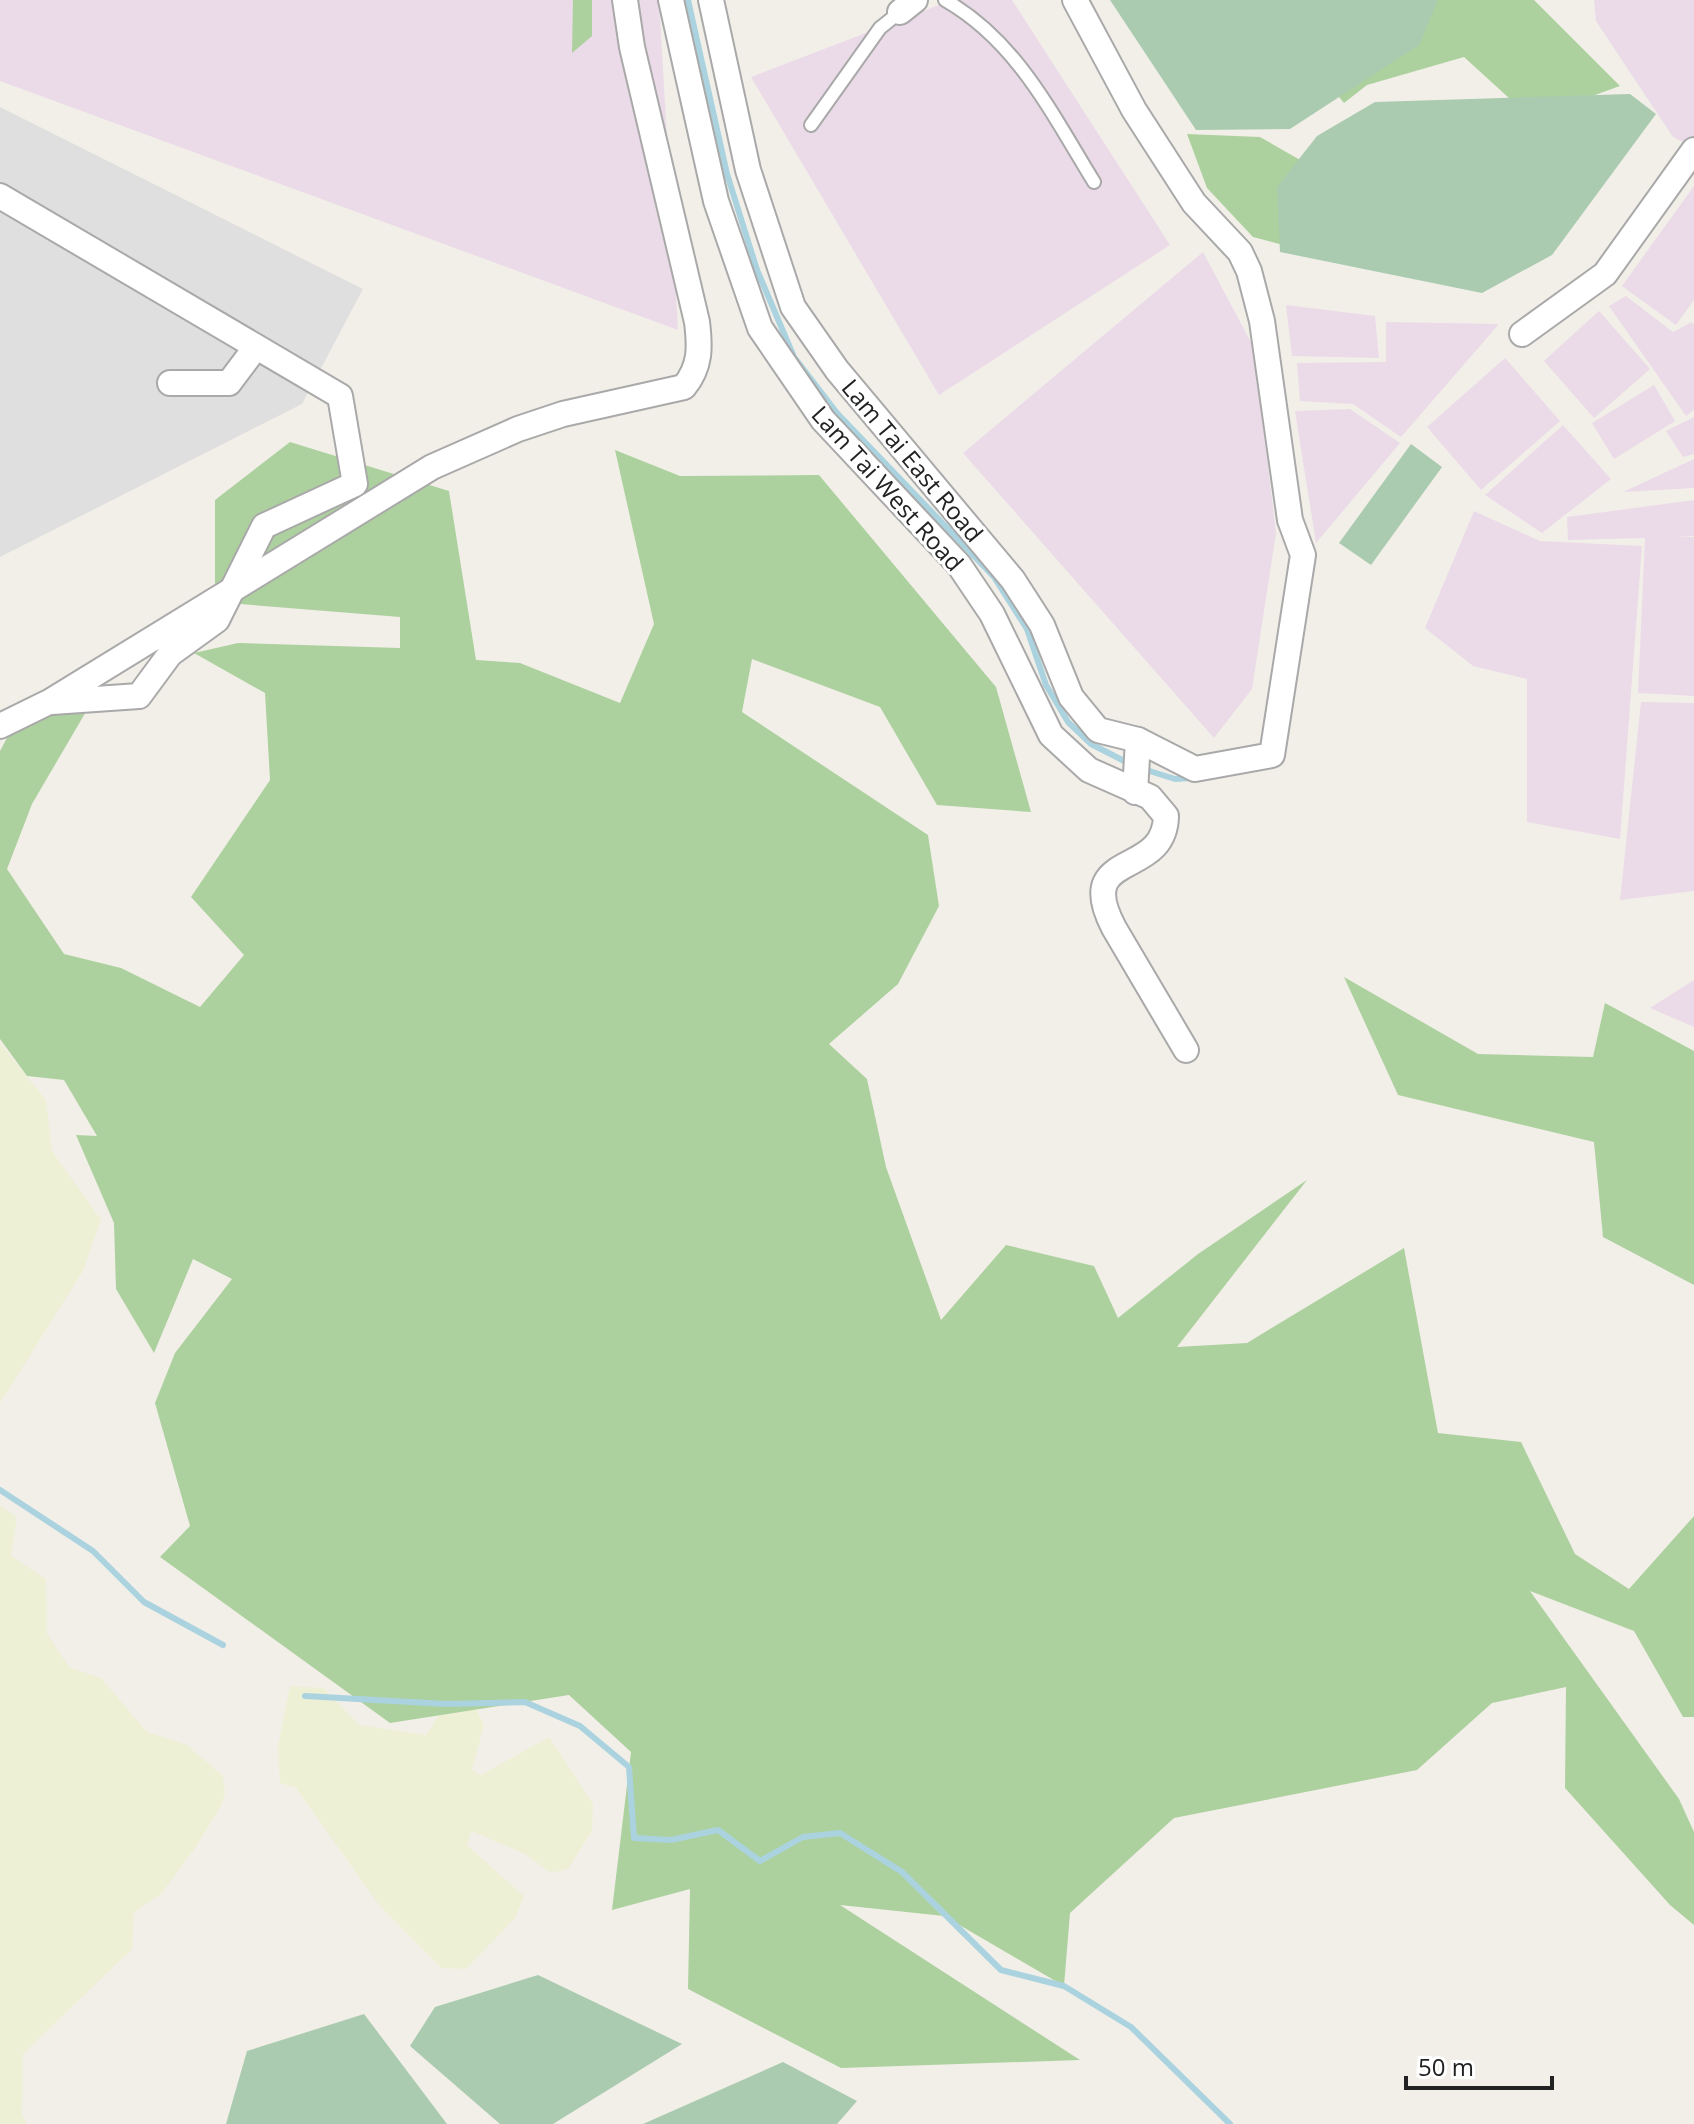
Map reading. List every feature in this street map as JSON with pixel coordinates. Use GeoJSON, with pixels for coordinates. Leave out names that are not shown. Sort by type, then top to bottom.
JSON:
{"type":"FeatureCollection","features":[{"type":"Feature","properties":{"kind":"street"},"geometry":{"type":"LineString","coordinates":[[0,726],[64,693],[432,467],[518,429],[563,414],[684,387],[695,373],[700,349],[697,322],[632,47],[625,0]]}},
{"type":"Feature","properties":{"kind":"street","name":"Lam Tai West Road"},"geometry":{"type":"LineString","coordinates":[[671,0],[716,201],[760,328],[823,420],[959,565],[992,614],[1051,735],[1089,770],[1137,768]]}},
{"type":"Feature","properties":{"kind":"street","name":"Lam Tai East Road"},"geometry":{"type":"LineString","coordinates":[[711,0],[748,170],[793,307],[837,370],[1013,580],[1042,625],[1071,697],[1098,730],[1137,768],[1195,769],[1272,755],[1303,555],[1290,520],[1262,321],[1249,271],[1240,252],[1194,203],[1134,110],[1075,0]]}},
{"type":"Feature","properties":{"kind":"street"},"geometry":{"type":"LineString","coordinates":[[1522,334],[1605,274],[1693,152]]}},
{"type":"Feature","properties":{"kind":"street"},"geometry":{"type":"LineString","coordinates":[[0,196],[340,396],[355,484],[264,526],[217,620],[170,654],[139,696],[49,702],[0,734]]}},
{"type":"Feature","properties":{"kind":"street"},"geometry":{"type":"LineString","coordinates":[[170,383],[229,383],[256,347]]}},
{"type":"Feature","properties":{"kind":"street"},"geometry":{"type":"LineString","coordinates":[[1137,768],[1150,797],[1166,816],[1165,833],[1151,853],[1110,873],[1101,887],[1103,908],[1186,1050]]}},
{"type":"Feature","properties":{"kind":"lane"},"geometry":{"type":"LineString","coordinates":[[945,0],[1001,42],[1027,73],[1094,182]]}},
{"type":"Feature","properties":{"kind":"lane"},"geometry":{"type":"LineString","coordinates":[[811,125],[880,28],[907,6]]}},
{"type":"Feature","properties":{"kind":"shaded area"},"geometry":{"type":"Polygon","coordinates":[[[0,0],[659,0],[678,330],[0,81],[0,0]]]}},
{"type":"Feature","properties":{"kind":"shaded area"},"geometry":{"type":"Polygon","coordinates":[[[952,0],[1012,0],[1170,245],[939,395],[751,77],[952,0]]]}},
{"type":"Feature","properties":{"kind":"shaded area"},"geometry":{"type":"Polygon","coordinates":[[[1594,0],[1694,0],[1694,148],[1673,137],[1596,21],[1594,0]]]}},
{"type":"Feature","properties":{"kind":"shaded area"},"geometry":{"type":"Polygon","coordinates":[[[0,107],[363,289],[302,404],[0,557],[0,107]]]}},
{"type":"Feature","properties":{"kind":"shaded area"},"geometry":{"type":"Polygon","coordinates":[[[1694,186],[1694,300],[1676,325],[1622,286],[1694,186]]]}},
{"type":"Feature","properties":{"kind":"shaded area"},"geometry":{"type":"Polygon","coordinates":[[[1203,252],[1254,348],[1276,533],[1252,689],[1214,738],[963,453],[1203,252]]]}},
{"type":"Feature","properties":{"kind":"shaded area"},"geometry":{"type":"Polygon","coordinates":[[[1626,296],[1673,332],[1692,322],[1694,325],[1694,410],[1686,416],[1609,306],[1626,296]]]}},
{"type":"Feature","properties":{"kind":"shaded area"},"geometry":{"type":"Polygon","coordinates":[[[1286,305],[1375,316],[1379,358],[1292,356],[1286,305]]]}},
{"type":"Feature","properties":{"kind":"shaded area"},"geometry":{"type":"Polygon","coordinates":[[[1599,311],[1650,369],[1594,418],[1544,361],[1599,311]]]}},
{"type":"Feature","properties":{"kind":"shaded area"},"geometry":{"type":"Polygon","coordinates":[[[1386,322],[1499,324],[1401,437],[1353,404],[1300,401],[1297,363],[1386,362],[1386,322]]]}},
{"type":"Feature","properties":{"kind":"shaded area"},"geometry":{"type":"Polygon","coordinates":[[[1505,358],[1560,421],[1481,490],[1427,427],[1505,358]]]}},
{"type":"Feature","properties":{"kind":"shaded area"},"geometry":{"type":"Polygon","coordinates":[[[1654,385],[1675,421],[1614,459],[1592,423],[1654,385]]]}},
{"type":"Feature","properties":{"kind":"shaded area"},"geometry":{"type":"Polygon","coordinates":[[[1350,409],[1400,443],[1316,543],[1295,411],[1350,409]]]}},
{"type":"Feature","properties":{"kind":"shaded area"},"geometry":{"type":"Polygon","coordinates":[[[1694,417],[1694,454],[1683,457],[1666,431],[1694,417]]]}},
{"type":"Feature","properties":{"kind":"shaded area"},"geometry":{"type":"Polygon","coordinates":[[[1563,425],[1611,479],[1542,533],[1485,495],[1563,425]]]}},
{"type":"Feature","properties":{"kind":"shaded area"},"geometry":{"type":"Polygon","coordinates":[[[1694,459],[1694,488],[1623,492],[1694,459]]]}},
{"type":"Feature","properties":{"kind":"shaded area"},"geometry":{"type":"Polygon","coordinates":[[[1694,500],[1694,536],[1675,537],[1694,537],[1694,696],[1638,693],[1645,538],[1568,540],[1567,517],[1694,500]]]}},
{"type":"Feature","properties":{"kind":"shaded area"},"geometry":{"type":"Polygon","coordinates":[[[1474,511],[1540,541],[1642,546],[1620,839],[1527,822],[1527,679],[1473,666],[1425,628],[1474,511]]]}},
{"type":"Feature","properties":{"kind":"shaded area"},"geometry":{"type":"Polygon","coordinates":[[[1641,702],[1694,703],[1694,891],[1620,900],[1641,702]]]}},
{"type":"Feature","properties":{"kind":"shaded area"},"geometry":{"type":"Polygon","coordinates":[[[1694,980],[1694,1027],[1650,1008],[1694,980]]]}},
{"type":"Feature","properties":{"kind":"green space"},"geometry":{"type":"Polygon","coordinates":[[[573,0],[592,0],[592,36],[572,53],[573,0]]]}},
{"type":"Feature","properties":{"kind":"green space"},"geometry":{"type":"Polygon","coordinates":[[[1110,0],[1438,0],[1419,45],[1290,129],[1196,130],[1110,0]]]}},
{"type":"Feature","properties":{"kind":"green space"},"geometry":{"type":"Polygon","coordinates":[[[1420,0],[1534,0],[1620,86],[1531,118],[1464,57],[1367,85],[1344,103],[1316,69],[1420,0]]]}},
{"type":"Feature","properties":{"kind":"green space"},"geometry":{"type":"Polygon","coordinates":[[[1630,94],[1656,114],[1552,255],[1482,293],[1280,252],[1277,187],[1317,136],[1375,102],[1630,94]]]}},
{"type":"Feature","properties":{"kind":"green space"},"geometry":{"type":"Polygon","coordinates":[[[1187,134],[1260,137],[1323,173],[1314,253],[1253,237],[1207,188],[1187,134]]]}},
{"type":"Feature","properties":{"kind":"green space"},"geometry":{"type":"Polygon","coordinates":[[[290,442],[449,491],[476,660],[520,663],[620,703],[654,624],[615,450],[680,476],[819,475],[996,687],[1031,812],[937,805],[880,707],[752,659],[742,712],[928,835],[939,906],[898,984],[829,1044],[867,1079],[886,1167],[941,1320],[1006,1245],[1094,1266],[1118,1318],[1198,1254],[1307,1180],[1177,1347],[1247,1343],[1404,1248],[1438,1433],[1521,1442],[1575,1554],[1629,1589],[1694,1516],[1694,1717],[1683,1717],[1634,1631],[1530,1591],[1679,1799],[1694,1832],[1694,1925],[1670,1905],[1565,1788],[1566,1687],[1492,1703],[1417,1770],[1174,1818],[1070,1913],[1064,1986],[944,1916],[840,1905],[1080,2060],[841,2068],[688,1989],[690,1889],[612,1910],[631,1752],[569,1695],[390,1723],[160,1557],[190,1526],[155,1403],[175,1353],[232,1279],[193,1259],[154,1353],[116,1289],[114,1223],[76,1135],[97,1136],[64,1080],[27,1076],[0,1039],[0,751],[24,706],[87,710],[32,804],[7,869],[64,954],[121,968],[200,1007],[244,955],[191,897],[270,780],[265,693],[194,653],[238,643],[400,648],[400,617],[215,602],[215,500],[290,442]]]}},
{"type":"Feature","properties":{"kind":"green space"},"geometry":{"type":"Polygon","coordinates":[[[1411,444],[1442,467],[1371,565],[1339,543],[1411,444]]]}},
{"type":"Feature","properties":{"kind":"green space"},"geometry":{"type":"Polygon","coordinates":[[[1344,977],[1478,1054],[1593,1057],[1605,1003],[1694,1051],[1694,1285],[1603,1237],[1594,1142],[1398,1095],[1344,977]]]}},
{"type":"Feature","properties":{"kind":"green space"},"geometry":{"type":"Polygon","coordinates":[[[0,1043],[46,1100],[52,1151],[101,1220],[83,1271],[0,1403],[0,1043]]]}},
{"type":"Feature","properties":{"kind":"green space"},"geometry":{"type":"Polygon","coordinates":[[[0,1506],[17,1517],[11,1556],[46,1579],[47,1634],[69,1667],[101,1678],[147,1732],[187,1745],[223,1776],[225,1793],[221,1806],[195,1848],[161,1894],[134,1912],[132,1949],[23,2054],[22,2115],[27,2124],[0,2124],[0,1506]]]}},
{"type":"Feature","properties":{"kind":"green space"},"geometry":{"type":"Polygon","coordinates":[[[290,1686],[324,1688],[359,1725],[426,1735],[446,1704],[473,1702],[484,1725],[472,1770],[481,1775],[549,1737],[593,1804],[592,1831],[568,1869],[551,1873],[525,1854],[471,1831],[467,1845],[524,1896],[515,1918],[466,1969],[441,1968],[379,1905],[296,1788],[280,1783],[278,1747],[290,1686]]]}},
{"type":"Feature","properties":{"kind":"green space"},"geometry":{"type":"Polygon","coordinates":[[[538,1975],[682,2044],[553,2124],[500,2124],[410,2046],[435,2007],[538,1975]]]}},
{"type":"Feature","properties":{"kind":"green space"},"geometry":{"type":"Polygon","coordinates":[[[364,2014],[447,2124],[226,2124],[247,2051],[364,2014]]]}},
{"type":"Feature","properties":{"kind":"green space"},"geometry":{"type":"Polygon","coordinates":[[[783,2062],[857,2101],[837,2124],[643,2124],[783,2062]]]}},
{"type":"Feature","properties":{"kind":"waterway"},"geometry":{"type":"LineString","coordinates":[[688,0],[727,174],[757,270],[794,357],[837,413],[994,577],[1027,629],[1046,685],[1068,722],[1091,744],[1130,764]]}},
{"type":"Feature","properties":{"kind":"waterway"},"geometry":{"type":"LineString","coordinates":[[1140,768],[1175,779],[1191,778]]}},
{"type":"Feature","properties":{"kind":"waterway"},"geometry":{"type":"LineString","coordinates":[[0,1490],[93,1551],[144,1602],[223,1645]]}},
{"type":"Feature","properties":{"kind":"waterway"},"geometry":{"type":"LineString","coordinates":[[305,1696],[446,1704],[525,1702],[580,1726],[629,1767],[634,1838],[671,1840],[718,1830],[760,1861],[803,1837],[840,1833],[902,1872],[1001,1970],[1064,1986],[1131,2027],[1230,2124]]}}]}
